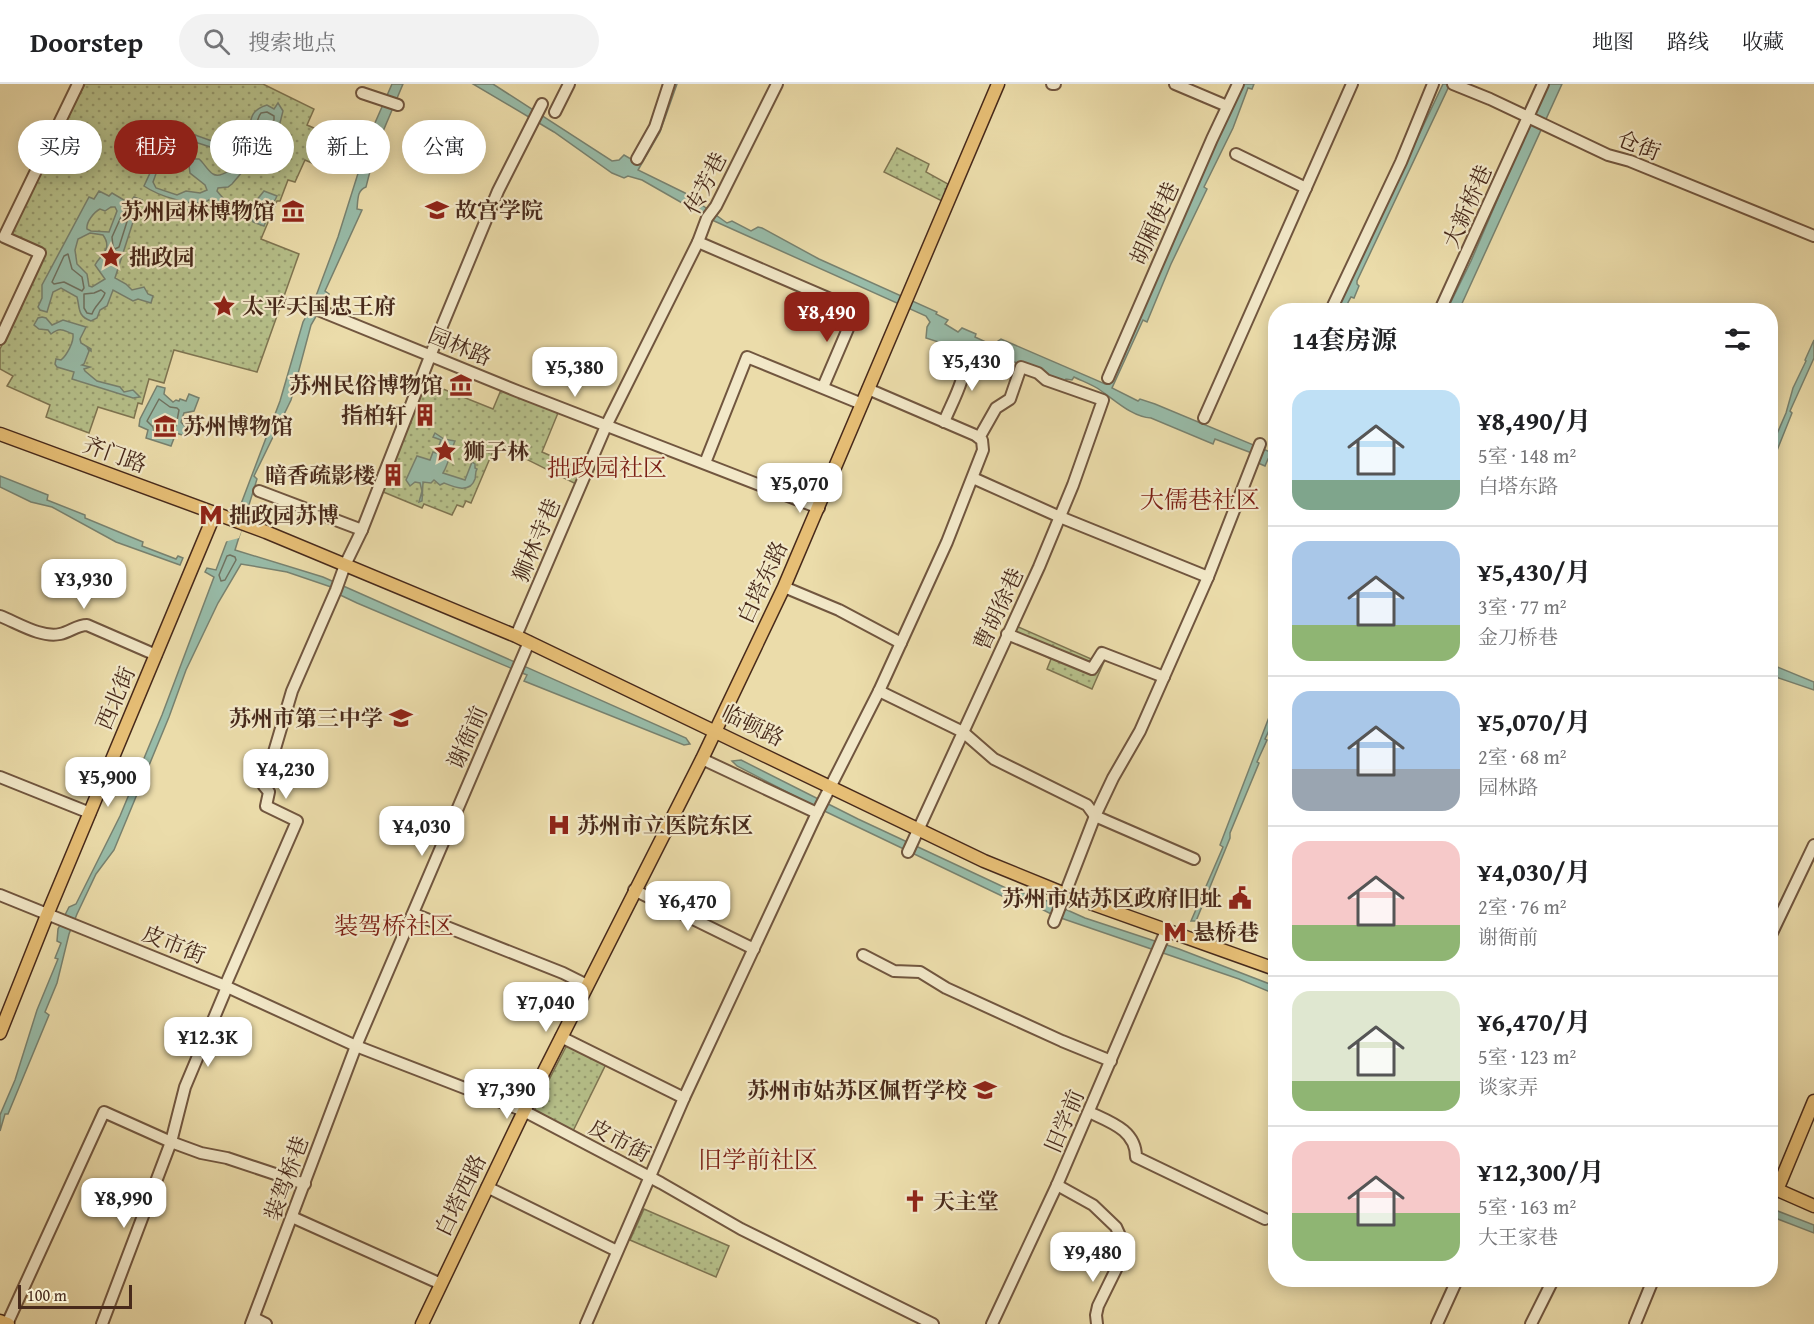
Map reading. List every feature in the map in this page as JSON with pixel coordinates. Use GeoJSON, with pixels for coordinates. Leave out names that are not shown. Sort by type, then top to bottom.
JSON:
{"type":"FeatureCollection","features":[{"type":"Feature","properties":{"kind":"main road","name":"白塔东路"},"geometry":{"type":"LineString","coordinates":[[716,731],[819,508],[998,84]]}},
{"type":"Feature","properties":{"kind":"main road","name":"齐门路"},"geometry":{"type":"LineString","coordinates":[[0,434],[215,513]]}},
{"type":"Feature","properties":{"kind":"main road","name":"临顿路"},"geometry":{"type":"LineString","coordinates":[[215,513],[516,636],[984,861],[1164,936],[1268,967]]}},
{"type":"Feature","properties":{"kind":"main road","name":"西北街"},"geometry":{"type":"LineString","coordinates":[[0,1033],[215,513]]}},
{"type":"Feature","properties":{"kind":"main road","name":"白塔西路"},"geometry":{"type":"LineString","coordinates":[[422,1324],[586,985],[716,731]]}},
{"type":"Feature","properties":{"kind":"main road"},"geometry":{"type":"LineString","coordinates":[[1778,1179],[1814,1101]]}},
{"type":"Feature","properties":{"kind":"main road"},"geometry":{"type":"LineString","coordinates":[[1778,1190],[1814,1206]]}},
{"type":"Feature","properties":{"kind":"main road"},"geometry":{"type":"LineString","coordinates":[[0,1321],[7,1324]]}},
{"type":"Feature","properties":{"kind":"street"},"geometry":{"type":"LineString","coordinates":[[0,339],[40,253],[4,237],[78,84]]}},
{"type":"Feature","properties":{"kind":"street"},"geometry":{"type":"LineString","coordinates":[[555,112],[568,84]]}},
{"type":"Feature","properties":{"kind":"street"},"geometry":{"type":"LineString","coordinates":[[638,159],[655,126],[669,84]]}},
{"type":"Feature","properties":{"kind":"street","name":"传芳巷"},"geometry":{"type":"LineString","coordinates":[[606,426],[777,84]]}},
{"type":"Feature","properties":{"kind":"street"},"geometry":{"type":"LineString","coordinates":[[1175,84],[1227,106]]}},
{"type":"Feature","properties":{"kind":"street","name":"胡厢使巷"},"geometry":{"type":"LineString","coordinates":[[1108,378],[1238,84]]}},
{"type":"Feature","properties":{"kind":"street"},"geometry":{"type":"LineString","coordinates":[[1204,418],[1352,84]]}},
{"type":"Feature","properties":{"kind":"street"},"geometry":{"type":"LineString","coordinates":[[1334,303],[1401,162],[1432,84]]}},
{"type":"Feature","properties":{"kind":"street","name":"大新桥巷"},"geometry":{"type":"LineString","coordinates":[[1443,303],[1530,118],[1543,84]]}},
{"type":"Feature","properties":{"kind":"street","name":"仓街"},"geometry":{"type":"LineString","coordinates":[[1454,85],[1490,99],[1608,155],[1630,161],[1814,236]]}},
{"type":"Feature","properties":{"kind":"street"},"geometry":{"type":"LineString","coordinates":[[362,93],[399,105]]}},
{"type":"Feature","properties":{"kind":"street"},"geometry":{"type":"LineString","coordinates":[[102,1324],[171,1142],[185,1087],[297,821],[266,806],[269,792],[264,786],[292,691],[362,530],[498,191],[540,107]]}},
{"type":"Feature","properties":{"kind":"street"},"geometry":{"type":"LineString","coordinates":[[1236,154],[1306,188]]}},
{"type":"Feature","properties":{"kind":"street"},"geometry":{"type":"LineString","coordinates":[[698,242],[856,309],[823,387]]}},
{"type":"Feature","properties":{"kind":"street","name":"园林路"},"geometry":{"type":"LineString","coordinates":[[290,303],[306,305],[606,426],[819,508]]}},
{"type":"Feature","properties":{"kind":"street"},"geometry":{"type":"LineString","coordinates":[[705,463],[747,357],[862,404]]}},
{"type":"Feature","properties":{"kind":"street"},"geometry":{"type":"LineString","coordinates":[[944,422],[962,378],[965,366],[964,357]]}},
{"type":"Feature","properties":{"kind":"street","name":"曹胡徐巷"},"geometry":{"type":"LineString","coordinates":[[910,847],[1060,517],[1103,400],[1046,380],[1038,373],[1021,367],[1010,399],[996,408],[980,438]]}},
{"type":"Feature","properties":{"kind":"street"},"geometry":{"type":"LineString","coordinates":[[586,1324],[684,1098],[830,786],[901,644],[947,542],[983,450],[980,438],[868,389]]}},
{"type":"Feature","properties":{"kind":"street","name":"狮林寺巷"},"geometry":{"type":"LineString","coordinates":[[516,636],[606,426]]}},
{"type":"Feature","properties":{"kind":"street"},"geometry":{"type":"LineString","coordinates":[[1055,920],[1095,816],[1113,778],[1140,731],[1208,577],[1259,448]]}},
{"type":"Feature","properties":{"kind":"street"},"geometry":{"type":"LineString","coordinates":[[973,478],[1060,517],[1208,577]]}},
{"type":"Feature","properties":{"kind":"street"},"geometry":{"type":"LineString","coordinates":[[259,491],[362,530]]}},
{"type":"Feature","properties":{"kind":"street"},"geometry":{"type":"LineString","coordinates":[[784,587],[839,610],[901,644]]}},
{"type":"Feature","properties":{"kind":"street"},"geometry":{"type":"LineString","coordinates":[[0,616],[45,634],[54,635],[87,625],[156,656]]}},
{"type":"Feature","properties":{"kind":"street"},"geometry":{"type":"LineString","coordinates":[[1007,634],[1092,669],[1102,653],[1164,677]]}},
{"type":"Feature","properties":{"kind":"street","name":"谢衙前"},"geometry":{"type":"LineString","coordinates":[[356,1046],[529,642]]}},
{"type":"Feature","properties":{"kind":"street"},"geometry":{"type":"LineString","coordinates":[[879,691],[963,732],[993,759],[1087,805],[1095,816],[1194,859]]}},
{"type":"Feature","properties":{"kind":"street"},"geometry":{"type":"LineString","coordinates":[[702,759],[820,807]]}},
{"type":"Feature","properties":{"kind":"street"},"geometry":{"type":"LineString","coordinates":[[0,777],[90,813]]}},
{"type":"Feature","properties":{"kind":"street"},"geometry":{"type":"LineString","coordinates":[[1778,920],[1814,845]]}},
{"type":"Feature","properties":{"kind":"street"},"geometry":{"type":"LineString","coordinates":[[634,890],[754,949]]}},
{"type":"Feature","properties":{"kind":"street","name":"皮市街"},"geometry":{"type":"LineString","coordinates":[[0,895],[226,987],[356,1046],[524,1111],[741,1229],[933,1324]]}},
{"type":"Feature","properties":{"kind":"street"},"geometry":{"type":"LineString","coordinates":[[414,914],[563,973],[586,985]]}},
{"type":"Feature","properties":{"kind":"street","name":"旧学前"},"geometry":{"type":"LineString","coordinates":[[992,1324],[1057,1185],[1164,936]]}},
{"type":"Feature","properties":{"kind":"street"},"geometry":{"type":"LineString","coordinates":[[863,955],[894,971],[920,972],[946,988],[1111,1061]]}},
{"type":"Feature","properties":{"kind":"street"},"geometry":{"type":"LineString","coordinates":[[561,1037],[684,1098]]}},
{"type":"Feature","properties":{"kind":"street","name":"装驾桥巷"},"geometry":{"type":"LineString","coordinates":[[253,1321],[356,1046]]}},
{"type":"Feature","properties":{"kind":"street"},"geometry":{"type":"LineString","coordinates":[[7,1324],[104,1112],[201,1153],[227,1158],[304,1184]]}},
{"type":"Feature","properties":{"kind":"street"},"geometry":{"type":"LineString","coordinates":[[1089,1112],[1122,1129],[1136,1146],[1136,1157],[1265,1219]]}},
{"type":"Feature","properties":{"kind":"street"},"geometry":{"type":"LineString","coordinates":[[1057,1185],[1093,1205],[1116,1227],[1126,1249],[1098,1306],[1097,1324]]}},
{"type":"Feature","properties":{"kind":"street"},"geometry":{"type":"LineString","coordinates":[[487,1187],[617,1251]]}},
{"type":"Feature","properties":{"kind":"street"},"geometry":{"type":"LineString","coordinates":[[292,1217],[379,1254],[441,1284]]}},
{"type":"Feature","properties":{"kind":"street"},"geometry":{"type":"LineString","coordinates":[[1437,1324],[1454,1287]]}},
{"type":"Feature","properties":{"kind":"street"},"geometry":{"type":"LineString","coordinates":[[1531,1324],[1550,1287]]}},
{"type":"Feature","properties":{"kind":"street"},"geometry":{"type":"LineString","coordinates":[[1635,1324],[1650,1287]]}},
{"type":"Feature","properties":{"kind":"street"},"geometry":{"type":"LineString","coordinates":[[253,1321],[266,1324]]}},
{"type":"Feature","properties":{"kind":"green space","name":"拙政园"},"geometry":{"type":"Polygon","coordinates":[[[85,84],[263,84],[314,109],[309,120],[306,120],[306,160],[295,182],[288,180],[261,239],[299,254],[257,372],[174,350],[164,383],[149,379],[142,404],[138,403],[134,418],[98,407],[89,433],[46,417],[50,405],[7,386],[13,376],[0,369],[0,349],[46,253],[8,236],[39,174],[102,174],[102,120],[67,120],[85,84]]]}},
{"type":"Feature","properties":{"kind":"green space"},"geometry":{"type":"Polygon","coordinates":[[[897,148],[929,164],[926,172],[948,184],[942,201],[884,172],[897,148]]]}},
{"type":"Feature","properties":{"kind":"green space","name":"狮子林"},"geometry":{"type":"Polygon","coordinates":[[[423,386],[436,391],[438,387],[493,409],[501,390],[558,413],[542,452],[581,469],[576,484],[496,444],[471,503],[466,501],[463,507],[457,505],[452,515],[424,504],[422,508],[381,491],[423,386]]]}},
{"type":"Feature","properties":{"kind":"green space"},"geometry":{"type":"Polygon","coordinates":[[[1016,626],[1091,659],[1100,654],[1106,657],[1092,689],[1047,669],[1051,659],[1011,639],[1016,626]]]}},
{"type":"Feature","properties":{"kind":"green space"},"geometry":{"type":"Polygon","coordinates":[[[569,1041],[608,1060],[573,1131],[535,1111],[569,1041]]]}},
{"type":"Feature","properties":{"kind":"green space"},"geometry":{"type":"Polygon","coordinates":[[[644,1209],[729,1246],[716,1277],[630,1240],[644,1209]]]}},
{"type":"Feature","properties":{"kind":"water"},"geometry":{"type":"Polygon","coordinates":[[[392,84],[403,84],[388,120],[376,120],[392,84]]]}},
{"type":"Feature","properties":{"kind":"water"},"geometry":{"type":"Polygon","coordinates":[[[473,84],[493,84],[612,161],[619,160],[624,155],[636,162],[671,84],[677,84],[660,132],[638,170],[685,193],[727,223],[732,221],[751,231],[758,227],[762,228],[819,259],[937,312],[936,314],[948,320],[945,324],[958,332],[962,328],[992,345],[1001,339],[1105,384],[1110,380],[1243,84],[1254,84],[1252,89],[1248,88],[1233,128],[1204,187],[1207,189],[1171,264],[1147,322],[1143,320],[1112,388],[1138,401],[1140,399],[1155,404],[1268,451],[1265,466],[1258,463],[1261,457],[1257,455],[1215,439],[1213,444],[1151,418],[1137,415],[1097,388],[1074,377],[1072,380],[1066,379],[1065,381],[993,354],[991,359],[926,338],[930,322],[926,316],[712,220],[642,180],[628,176],[624,178],[612,173],[554,132],[473,84]]]}},
{"type":"Feature","properties":{"kind":"water"},"geometry":{"type":"Polygon","coordinates":[[[1443,84],[1450,84],[1357,281],[1359,286],[1354,298],[1351,297],[1348,303],[1339,303],[1443,84]]]}},
{"type":"Feature","properties":{"kind":"water"},"geometry":{"type":"Polygon","coordinates":[[[1547,84],[1562,84],[1462,303],[1450,303],[1471,261],[1547,84]]]}},
{"type":"Feature","properties":{"kind":"water"},"geometry":{"type":"Polygon","coordinates":[[[278,103],[283,111],[281,120],[251,120],[254,113],[267,105],[274,109],[278,103]]]}},
{"type":"Feature","properties":{"kind":"water"},"geometry":{"type":"Polygon","coordinates":[[[198,136],[210,140],[210,147],[198,143],[198,136]]]}},
{"type":"Feature","properties":{"kind":"water"},"geometry":{"type":"Polygon","coordinates":[[[198,159],[210,171],[210,174],[240,174],[228,187],[218,188],[217,191],[223,198],[219,203],[214,204],[209,200],[195,203],[176,200],[144,186],[150,174],[156,174],[153,182],[156,188],[177,195],[186,191],[200,193],[207,190],[205,185],[191,174],[198,174],[198,159]]]}},
{"type":"Feature","properties":{"kind":"water"},"geometry":{"type":"Polygon","coordinates":[[[358,174],[369,174],[366,187],[358,196],[357,209],[362,210],[325,291],[329,294],[311,325],[291,400],[254,476],[257,479],[235,550],[323,577],[686,738],[690,744],[684,745],[524,681],[527,675],[357,603],[336,593],[337,589],[287,572],[241,564],[218,603],[186,670],[114,850],[96,874],[77,914],[69,934],[57,983],[45,1012],[49,1015],[8,1114],[5,1114],[0,1131],[0,1115],[15,1080],[37,1010],[58,959],[55,958],[61,943],[57,941],[58,929],[69,907],[76,904],[120,816],[162,715],[214,577],[205,572],[207,568],[216,570],[280,401],[303,322],[313,304],[338,237],[358,174]]]}},
{"type":"Feature","properties":{"kind":"water"},"geometry":{"type":"Polygon","coordinates":[[[99,191],[109,196],[112,193],[129,203],[134,197],[142,200],[115,278],[132,290],[144,287],[148,294],[153,296],[151,303],[138,299],[133,301],[113,290],[107,306],[100,310],[97,318],[91,321],[81,314],[77,297],[61,288],[53,292],[47,312],[40,310],[38,307],[42,298],[42,285],[89,197],[94,199],[99,191]],[[115,207],[105,211],[100,209],[95,212],[89,220],[87,229],[109,232],[117,211],[115,207]],[[90,233],[78,239],[75,250],[77,264],[87,274],[89,286],[92,287],[105,279],[95,265],[107,244],[103,235],[90,233]]]}},
{"type":"Feature","properties":{"kind":"water"},"geometry":{"type":"Polygon","coordinates":[[[264,191],[277,196],[268,209],[264,226],[253,222],[250,217],[256,201],[264,191]]]}},
{"type":"Feature","properties":{"kind":"water"},"geometry":{"type":"Polygon","coordinates":[[[42,317],[52,325],[63,320],[86,327],[80,339],[81,343],[91,349],[91,351],[88,349],[82,365],[90,367],[84,369],[85,371],[97,381],[120,387],[124,392],[133,390],[140,397],[133,398],[72,379],[74,372],[57,367],[56,359],[61,360],[66,355],[73,334],[57,330],[51,334],[48,330],[39,329],[34,325],[38,318],[42,317]]]}},
{"type":"Feature","properties":{"kind":"water"},"geometry":{"type":"Polygon","coordinates":[[[1814,340],[1814,358],[1790,411],[1792,413],[1778,448],[1778,432],[1814,340]]]}},
{"type":"Feature","properties":{"kind":"water"},"geometry":{"type":"Polygon","coordinates":[[[157,386],[165,388],[164,394],[173,402],[180,399],[186,401],[189,394],[199,398],[194,411],[184,413],[181,422],[188,430],[185,436],[176,433],[171,446],[146,438],[148,430],[139,426],[140,419],[157,386]]]}},
{"type":"Feature","properties":{"kind":"water"},"geometry":{"type":"Polygon","coordinates":[[[435,433],[444,439],[455,441],[443,473],[465,480],[472,462],[477,469],[475,479],[473,484],[466,488],[444,483],[440,485],[434,480],[431,483],[423,482],[422,501],[419,502],[422,491],[420,483],[415,482],[410,486],[406,480],[417,456],[430,460],[433,452],[436,453],[441,440],[433,437],[435,433]]]}},
{"type":"Feature","properties":{"kind":"water"},"geometry":{"type":"Polygon","coordinates":[[[0,476],[48,495],[47,500],[143,542],[142,546],[176,559],[178,556],[183,558],[180,565],[116,542],[52,507],[31,502],[0,487],[0,476]]]}},
{"type":"Feature","properties":{"kind":"water"},"geometry":{"type":"Polygon","coordinates":[[[1778,667],[1814,682],[1814,690],[1778,678],[1778,667]]]}},
{"type":"Feature","properties":{"kind":"water"},"geometry":{"type":"Polygon","coordinates":[[[1268,720],[1268,733],[1265,739],[1267,740],[1257,762],[1259,763],[1196,921],[1191,921],[1223,847],[1220,845],[1268,720]]]}},
{"type":"Feature","properties":{"kind":"water"},"geometry":{"type":"Polygon","coordinates":[[[741,760],[858,819],[1008,889],[1036,896],[1085,918],[1179,949],[1268,983],[1268,991],[1055,916],[1030,903],[1002,896],[816,807],[737,766],[732,761],[741,760]]]}},
{"type":"Feature","properties":{"kind":"water"},"geometry":{"type":"Polygon","coordinates":[[[1778,1211],[1814,1225],[1814,1233],[1778,1219],[1778,1211]]]}},
{"type":"Feature","properties":{"kind":"pier"},"geometry":{"type":"Polygon","coordinates":[[[236,508],[248,512],[239,538],[224,542],[236,508]]]}},
{"type":"Feature","properties":{"kind":"place","name":"故宫学院"},"geometry":{"type":"Point","coordinates":[437,210]}},
{"type":"Feature","properties":{"kind":"place","name":"苏州园林博物馆"},"geometry":{"type":"Point","coordinates":[293,211]}},
{"type":"Feature","properties":{"kind":"place","name":"拙政园"},"geometry":{"type":"Point","coordinates":[111,257]}},
{"type":"Feature","properties":{"kind":"place","name":"太平天国忠王府"},"geometry":{"type":"Point","coordinates":[224,306]}},
{"type":"Feature","properties":{"kind":"place","name":"苏州民俗博物馆"},"geometry":{"type":"Point","coordinates":[461,385]}},
{"type":"Feature","properties":{"kind":"place","name":"指柏轩"},"geometry":{"type":"Point","coordinates":[425,415]}},
{"type":"Feature","properties":{"kind":"place","name":"苏州博物馆"},"geometry":{"type":"Point","coordinates":[165,426]}},
{"type":"Feature","properties":{"kind":"place","name":"狮子林"},"geometry":{"type":"Point","coordinates":[445,451]}},
{"type":"Feature","properties":{"kind":"place","name":"暗香疏影楼"},"geometry":{"type":"Point","coordinates":[393,475]}},
{"type":"Feature","properties":{"kind":"place","name":"拙政园苏博"},"geometry":{"type":"Point","coordinates":[211,515]}},
{"type":"Feature","properties":{"kind":"place","name":"苏州市第三中学"},"geometry":{"type":"Point","coordinates":[401,718]}},
{"type":"Feature","properties":{"kind":"place","name":"苏州市立医院东区"},"geometry":{"type":"Point","coordinates":[559,825]}},
{"type":"Feature","properties":{"kind":"place","name":"苏州市姑苏区政府旧址"},"geometry":{"type":"Point","coordinates":[1240,898]}},
{"type":"Feature","properties":{"kind":"place","name":"悬桥巷"},"geometry":{"type":"Point","coordinates":[1175,932]}},
{"type":"Feature","properties":{"kind":"place","name":"苏州市姑苏区佩哲学校"},"geometry":{"type":"Point","coordinates":[985,1090]}},
{"type":"Feature","properties":{"kind":"place","name":"天主堂"},"geometry":{"type":"Point","coordinates":[915,1201]}},
{"type":"Feature","properties":{"kind":"district","name":"拙政园社区"},"geometry":{"type":"Point","coordinates":[607,468]}},
{"type":"Feature","properties":{"kind":"district","name":"大儒巷社区"},"geometry":{"type":"Point","coordinates":[1200,500]}},
{"type":"Feature","properties":{"kind":"district","name":"装驾桥社区"},"geometry":{"type":"Point","coordinates":[394,926]}},
{"type":"Feature","properties":{"kind":"district","name":"旧学前社区"},"geometry":{"type":"Point","coordinates":[758,1160]}}]}
